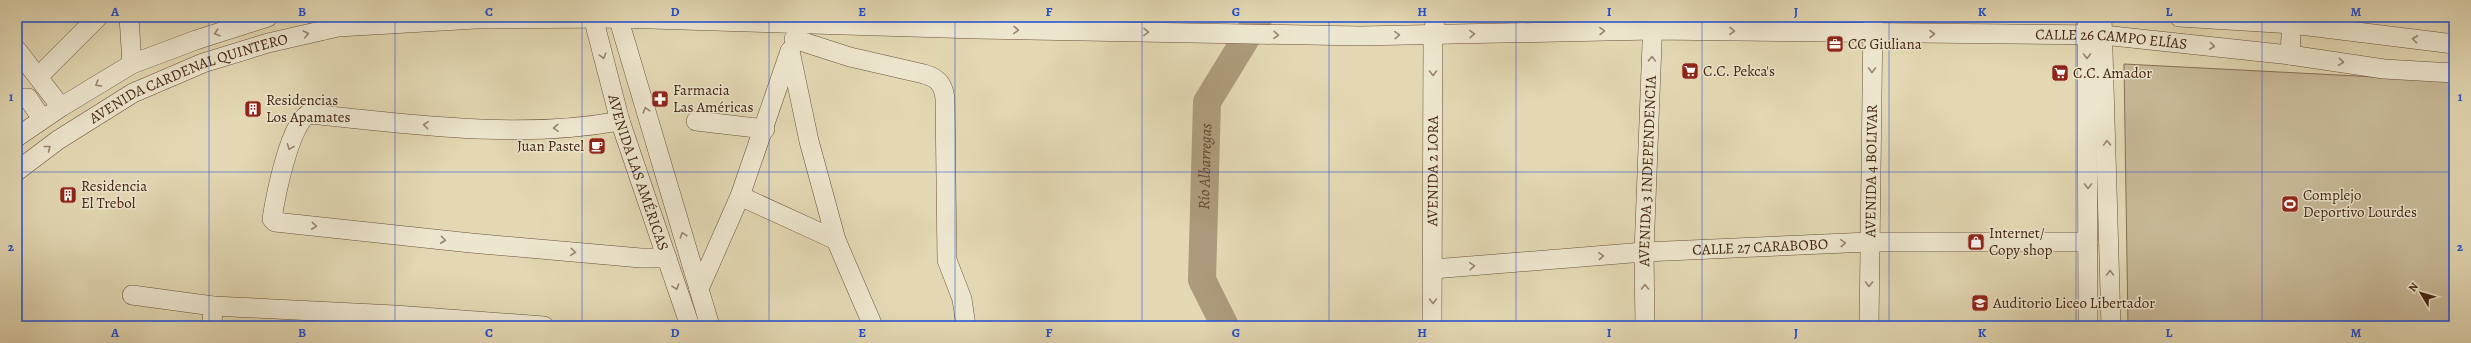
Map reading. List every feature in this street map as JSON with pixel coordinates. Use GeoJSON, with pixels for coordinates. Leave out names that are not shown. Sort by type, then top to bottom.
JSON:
{"type":"FeatureCollection","features":[{"type":"Feature","properties":{"kind":"street"},"geometry":{"type":"LineString","coordinates":[[39,76],[98,17]]}},
{"type":"Feature","properties":{"kind":"street"},"geometry":{"type":"LineString","coordinates":[[130,17],[132,64]]}},
{"type":"Feature","properties":{"kind":"street","name":"AVENIDA CARDENAL QUINTERO"},"geometry":{"type":"LineString","coordinates":[[17,137],[61,107],[132,64],[196,40],[268,17]]}},
{"type":"Feature","properties":{"kind":"street"},"geometry":{"type":"LineString","coordinates":[[618,17],[794,38],[850,57],[924,74],[942,84],[945,98],[947,260],[962,300],[966,326]]}},
{"type":"Feature","properties":{"kind":"street","name":"AVENIDA CARDENAL QUINTERO"},"geometry":{"type":"LineString","coordinates":[[17,172],[58,140],[133,93],[203,62],[268,43],[338,27],[476,19],[618,17]]}},
{"type":"Feature","properties":{"kind":"street","name":"AVENIDA LAS AMÉRICAS"},"geometry":{"type":"LineString","coordinates":[[618,17],[710,326]]}},
{"type":"Feature","properties":{"kind":"street","name":"CALLE 26 CAMPO ELÍAS"},"geometry":{"type":"LineString","coordinates":[[2179,17],[2292,20],[2454,44]]}},
{"type":"Feature","properties":{"kind":"street","name":"AVENIDA LAS AMÉRICAS"},"geometry":{"type":"LineString","coordinates":[[593,18],[620,121],[690,326]]}},
{"type":"Feature","properties":{"kind":"street"},"geometry":{"type":"LineString","coordinates":[[2290,55],[2292,20]]}},
{"type":"Feature","properties":{"kind":"street","name":"CALLE 26 CAMPO ELÍAS"},"geometry":{"type":"LineString","coordinates":[[794,38],[977,29],[1360,36],[1434,26],[1653,24],[2095,26],[2384,69],[2454,73]]}},
{"type":"Feature","properties":{"kind":"street","name":"AVENIDA 3 INDEPENDENCIA"},"geometry":{"type":"LineString","coordinates":[[1645,326],[1644,252],[1653,24]]}},
{"type":"Feature","properties":{"kind":"street","name":"AVENIDA 4 BOLIVAR"},"geometry":{"type":"LineString","coordinates":[[1869,326],[1873,25]]}},
{"type":"Feature","properties":{"kind":"street","name":"AVENIDA 2 LORA"},"geometry":{"type":"LineString","coordinates":[[1432,326],[1434,26]]}},
{"type":"Feature","properties":{"kind":"street"},"geometry":{"type":"LineString","coordinates":[[2088,326],[2088,242],[2095,26]]}},
{"type":"Feature","properties":{"kind":"street"},"geometry":{"type":"LineString","coordinates":[[2095,26],[2111,326]]}},
{"type":"Feature","properties":{"kind":"street"},"geometry":{"type":"LineString","coordinates":[[699,289],[740,196],[765,129],[794,38]]}},
{"type":"Feature","properties":{"kind":"street"},"geometry":{"type":"LineString","coordinates":[[794,38],[809,141],[836,240],[874,326]]}},
{"type":"Feature","properties":{"kind":"street"},"geometry":{"type":"LineString","coordinates":[[17,50],[39,76],[61,107]]}},
{"type":"Feature","properties":{"kind":"street"},"geometry":{"type":"LineString","coordinates":[[17,101],[21,98],[28,98],[42,120]]}},
{"type":"Feature","properties":{"kind":"street"},"geometry":{"type":"LineString","coordinates":[[620,121],[595,126],[495,131],[309,114],[305,116],[296,132],[282,166],[272,218],[275,222],[471,243],[666,258]]}},
{"type":"Feature","properties":{"kind":"street"},"geometry":{"type":"LineString","coordinates":[[696,121],[765,129]]}},
{"type":"Feature","properties":{"kind":"street"},"geometry":{"type":"LineString","coordinates":[[740,196],[836,240]]}},
{"type":"Feature","properties":{"kind":"street","name":"CALLE 27 CARABOBO"},"geometry":{"type":"LineString","coordinates":[[1433,269],[1644,252],[1869,242],[2088,242]]}},
{"type":"Feature","properties":{"kind":"street"},"geometry":{"type":"LineString","coordinates":[[132,295],[323,319],[544,326]]}},
{"type":"Feature","properties":{"kind":"street"},"geometry":{"type":"LineString","coordinates":[[212,326],[213,306]]}},
{"type":"Feature","properties":{"kind":"shaded area","name":"Complejo Deportivo Lourdes"},"geometry":{"type":"Polygon","coordinates":[[[2124,64],[2454,81],[2454,326],[2128,326],[2124,64]]]}},
{"type":"Feature","properties":{"kind":"waterway","name":"Río Albarregas"},"geometry":{"type":"LineString","coordinates":[[1225,326],[1202,280],[1207,102],[1259,17]]}},
{"type":"Feature","properties":{"kind":"place","name":"CC Giuliana"},"geometry":{"type":"Point","coordinates":[1835,44]}},
{"type":"Feature","properties":{"kind":"place","name":"C.C. Pekca's"},"geometry":{"type":"Point","coordinates":[1690,71]}},
{"type":"Feature","properties":{"kind":"place","name":"C.C. Amador"},"geometry":{"type":"Point","coordinates":[2060,73]}},
{"type":"Feature","properties":{"kind":"place","name":"Farmacia Las Américas"},"geometry":{"type":"Point","coordinates":[660,99]}},
{"type":"Feature","properties":{"kind":"place","name":"Residencias Los Apamates"},"geometry":{"type":"Point","coordinates":[253,109]}},
{"type":"Feature","properties":{"kind":"place","name":"Juan Pastel"},"geometry":{"type":"Point","coordinates":[597,146]}},
{"type":"Feature","properties":{"kind":"place","name":"Residencia El Trebol"},"geometry":{"type":"Point","coordinates":[68,195]}},
{"type":"Feature","properties":{"kind":"place","name":"Complejo Deportivo Lourdes"},"geometry":{"type":"Point","coordinates":[2290,204]}},
{"type":"Feature","properties":{"kind":"place","name":"Internet/ Copy shop"},"geometry":{"type":"Point","coordinates":[1976,242]}},
{"type":"Feature","properties":{"kind":"place","name":"Auditorio Liceo Libertador"},"geometry":{"type":"Point","coordinates":[1980,303]}}]}
